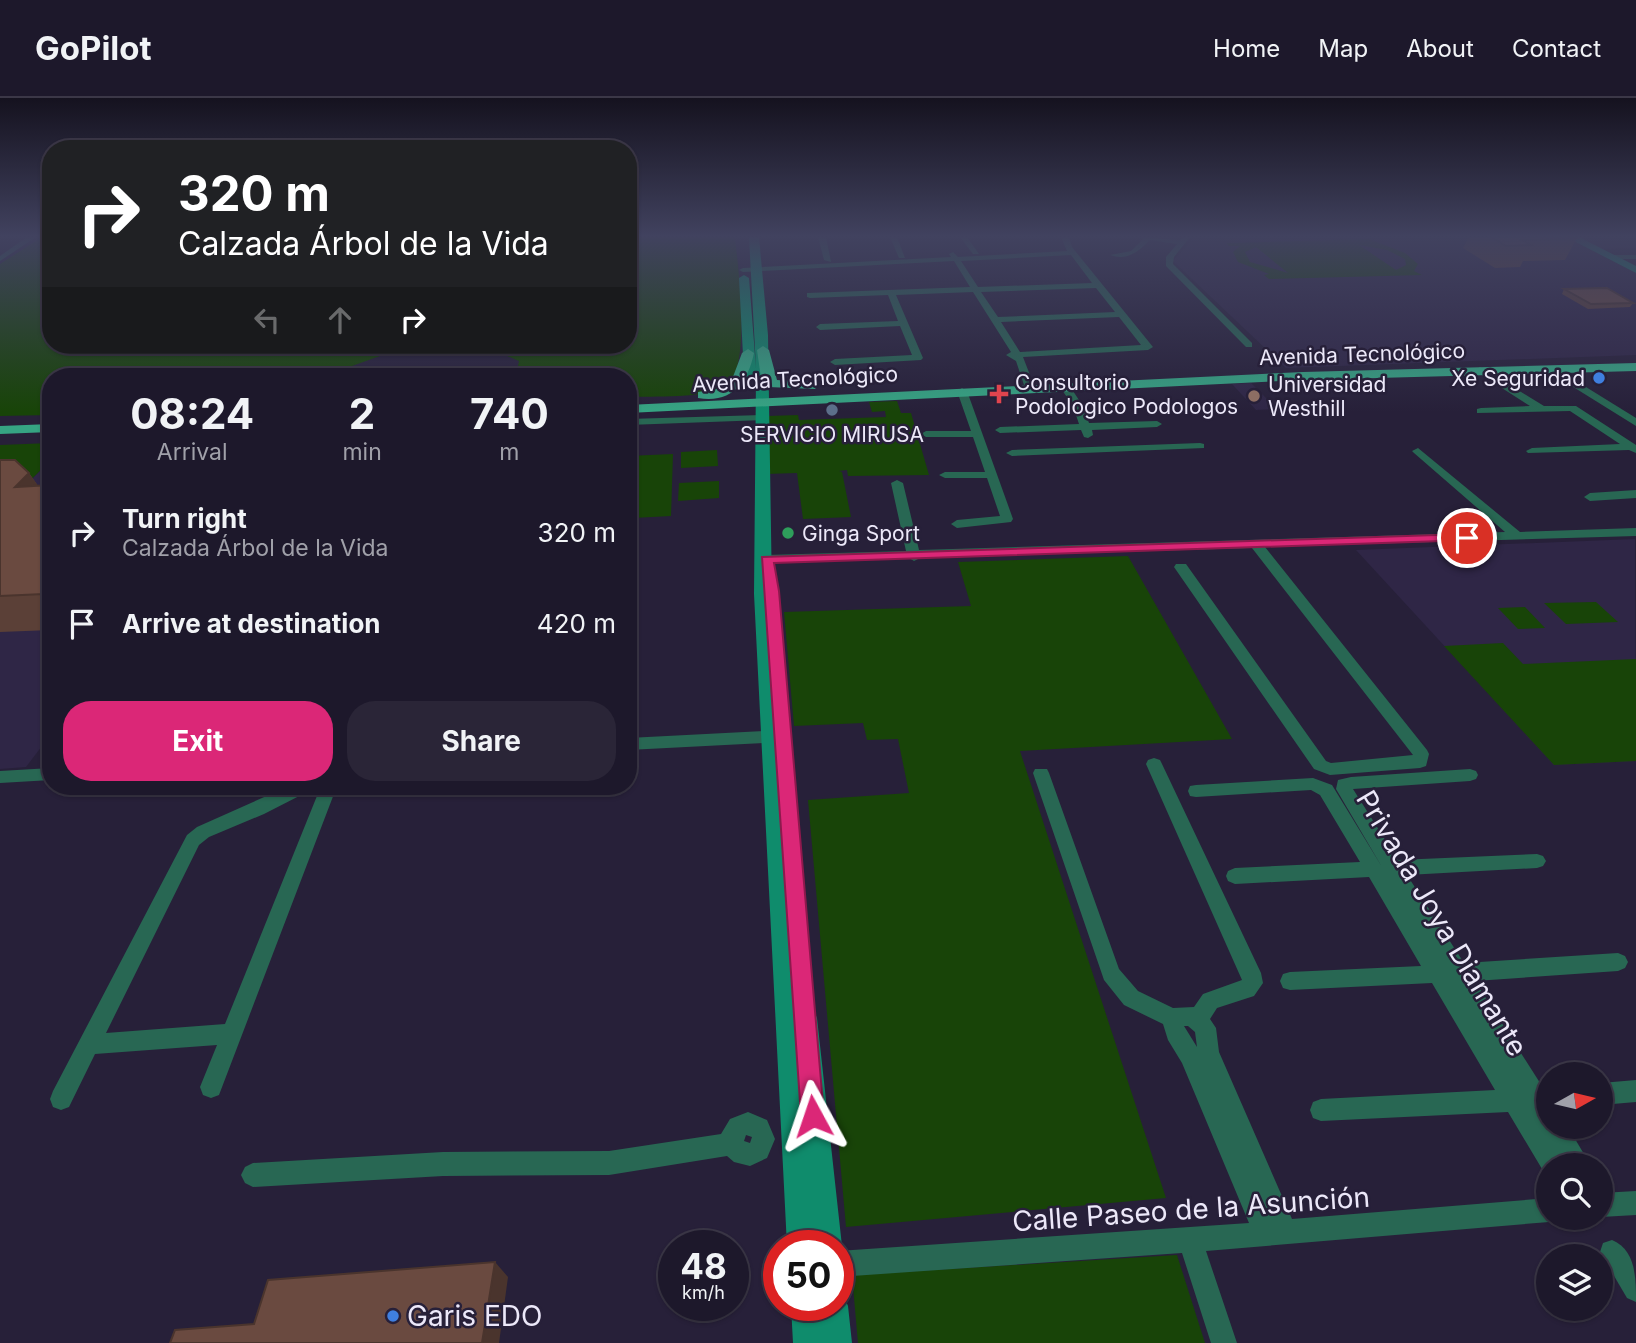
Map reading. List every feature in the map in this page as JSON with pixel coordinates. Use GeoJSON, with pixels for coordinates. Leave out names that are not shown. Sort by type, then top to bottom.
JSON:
{"type":"FeatureCollection","features":[{"type":"Feature","properties":{"kind":"main road"},"geometry":{"type":"LineString","coordinates":[[744,295],[748,353],[761,448],[761,516],[767,565],[763,594],[823,1230]]}},
{"type":"Feature","properties":{"kind":"main road"},"geometry":{"type":"LineString","coordinates":[[759,295],[768,378],[776,385],[879,386]]}},
{"type":"Feature","properties":{"kind":"main road"},"geometry":{"type":"LineString","coordinates":[[757,406],[763,350]]}},
{"type":"Feature","properties":{"kind":"main road"},"geometry":{"type":"LineString","coordinates":[[668,399],[731,389],[743,377],[748,353]]}},
{"type":"Feature","properties":{"kind":"main road","name":"Avenida Tecnológico"},"geometry":{"type":"LineString","coordinates":[[637,401],[668,399],[757,406],[879,386],[1636,360]]}},
{"type":"Feature","properties":{"kind":"main road","name":"Avenida Tecnológico"},"geometry":{"type":"LineString","coordinates":[[637,409],[757,406],[962,391],[1025,379],[1065,387],[1636,367]]}},
{"type":"Feature","properties":{"kind":"main road"},"geometry":{"type":"LineString","coordinates":[[0,422],[42,420]]}},
{"type":"Feature","properties":{"kind":"main road"},"geometry":{"type":"LineString","coordinates":[[0,430],[42,428]]}},
{"type":"Feature","properties":{"kind":"main road"},"geometry":{"type":"LineString","coordinates":[[777,736],[803,1230]]}},
{"type":"Feature","properties":{"kind":"main road"},"geometry":{"type":"LineString","coordinates":[[809,1321],[811,1343]]}},
{"type":"Feature","properties":{"kind":"main road"},"geometry":{"type":"LineString","coordinates":[[832,1321],[834,1343]]}},
{"type":"Feature","properties":{"kind":"street"},"geometry":{"type":"LineString","coordinates":[[810,296],[834,295]]}},
{"type":"Feature","properties":{"kind":"street"},"geometry":{"type":"LineString","coordinates":[[835,362],[917,358],[892,295]]}},
{"type":"Feature","properties":{"kind":"street"},"geometry":{"type":"LineString","coordinates":[[978,295],[1025,379]]}},
{"type":"Feature","properties":{"kind":"street"},"geometry":{"type":"LineString","coordinates":[[1013,354],[1148,347],[1106,295]]}},
{"type":"Feature","properties":{"kind":"street"},"geometry":{"type":"LineString","coordinates":[[1200,295],[1249,345]]}},
{"type":"Feature","properties":{"kind":"street"},"geometry":{"type":"LineString","coordinates":[[993,320],[1122,314]]}},
{"type":"Feature","properties":{"kind":"street"},"geometry":{"type":"LineString","coordinates":[[820,327],[904,323]]}},
{"type":"Feature","properties":{"kind":"street"},"geometry":{"type":"LineString","coordinates":[[1549,368],[1636,423]]}},
{"type":"Feature","properties":{"kind":"street"},"geometry":{"type":"LineString","coordinates":[[1490,372],[1545,408]]}},
{"type":"Feature","properties":{"kind":"street"},"geometry":{"type":"LineString","coordinates":[[1065,387],[1078,407],[1095,450]]}},
{"type":"Feature","properties":{"kind":"street"},"geometry":{"type":"LineString","coordinates":[[957,524],[1007,519],[962,391]]}},
{"type":"Feature","properties":{"kind":"street"},"geometry":{"type":"LineString","coordinates":[[637,421],[757,406]]}},
{"type":"Feature","properties":{"kind":"street"},"geometry":{"type":"LineString","coordinates":[[1481,411],[1571,407],[1633,449]]}},
{"type":"Feature","properties":{"kind":"street"},"geometry":{"type":"LineString","coordinates":[[1000,430],[1157,424]]}},
{"type":"Feature","properties":{"kind":"street"},"geometry":{"type":"LineString","coordinates":[[926,435],[977,435]]}},
{"type":"Feature","properties":{"kind":"street"},"geometry":{"type":"LineString","coordinates":[[1012,453],[1200,446]]}},
{"type":"Feature","properties":{"kind":"street"},"geometry":{"type":"LineString","coordinates":[[1532,452],[1633,449]]}},
{"type":"Feature","properties":{"kind":"street"},"geometry":{"type":"LineString","coordinates":[[1418,451],[1517,536]]}},
{"type":"Feature","properties":{"kind":"street"},"geometry":{"type":"LineString","coordinates":[[944,475],[991,475]]}},
{"type":"Feature","properties":{"kind":"street"},"geometry":{"type":"LineString","coordinates":[[897,483],[914,557]]}},
{"type":"Feature","properties":{"kind":"street"},"geometry":{"type":"LineString","coordinates":[[1590,497],[1636,494]]}},
{"type":"Feature","properties":{"kind":"street"},"geometry":{"type":"LineString","coordinates":[[767,565],[914,557],[1636,532]]}},
{"type":"Feature","properties":{"kind":"street"},"geometry":{"type":"LineString","coordinates":[[1181,567],[1320,765],[1330,768],[1420,762],[1421,754],[1256,545]]}},
{"type":"Feature","properties":{"kind":"street"},"geometry":{"type":"LineString","coordinates":[[637,744],[777,736]]}},
{"type":"Feature","properties":{"kind":"street"},"geometry":{"type":"LineString","coordinates":[[1154,764],[1251,973],[1253,983],[1247,989],[1210,1001],[1198,1019]]}},
{"type":"Feature","properties":{"kind":"street"},"geometry":{"type":"LineString","coordinates":[[1041,773],[1111,974],[1131,998],[1174,1019],[1188,1014],[1198,1019],[1205,1028],[1208,1052],[1276,1233]]}},
{"type":"Feature","properties":{"kind":"street"},"geometry":{"type":"LineString","coordinates":[[0,777],[42,775]]}},
{"type":"Feature","properties":{"kind":"street","name":"Privada Joya Diamante"},"geometry":{"type":"LineString","coordinates":[[1470,775],[1344,785],[1346,794],[1436,974],[1536,1103]]}},
{"type":"Feature","properties":{"kind":"street","name":"Privada Joya Diamante"},"geometry":{"type":"LineString","coordinates":[[1196,791],[1321,786],[1330,794],[1457,972],[1536,1102]]}},
{"type":"Feature","properties":{"kind":"street"},"geometry":{"type":"LineString","coordinates":[[61,1100],[193,840],[203,832],[285,795]]}},
{"type":"Feature","properties":{"kind":"street"},"geometry":{"type":"LineString","coordinates":[[211,1087],[325,795]]}},
{"type":"Feature","properties":{"kind":"street"},"geometry":{"type":"LineString","coordinates":[[1235,876],[1537,861]]}},
{"type":"Feature","properties":{"kind":"street"},"geometry":{"type":"LineString","coordinates":[[1457,972],[1618,962]]}},
{"type":"Feature","properties":{"kind":"street"},"geometry":{"type":"LineString","coordinates":[[1290,981],[1436,974]]}},
{"type":"Feature","properties":{"kind":"street"},"geometry":{"type":"LineString","coordinates":[[1174,1019],[1175,1033],[1190,1056],[1276,1233]]}},
{"type":"Feature","properties":{"kind":"street"},"geometry":{"type":"LineString","coordinates":[[89,1044],[231,1034]]}},
{"type":"Feature","properties":{"kind":"street"},"geometry":{"type":"LineString","coordinates":[[1614,1093],[1636,1091]]}},
{"type":"Feature","properties":{"kind":"street"},"geometry":{"type":"LineString","coordinates":[[1321,1110],[1536,1104]]}},
{"type":"Feature","properties":{"kind":"street"},"geometry":{"type":"LineString","coordinates":[[253,1175],[443,1164],[609,1163],[733,1144],[735,1130],[747,1123],[760,1128],[764,1141],[797,1137]]}},
{"type":"Feature","properties":{"kind":"street"},"geometry":{"type":"LineString","coordinates":[[1613,1203],[1636,1203]]}},
{"type":"Feature","properties":{"kind":"street","name":"Calle Paseo de la Asunción"},"geometry":{"type":"LineString","coordinates":[[854,1263],[1190,1240],[1536,1211]]}},
{"type":"Feature","properties":{"kind":"street"},"geometry":{"type":"LineString","coordinates":[[1190,1240],[1224,1343]]}},
{"type":"Feature","properties":{"kind":"street"},"geometry":{"type":"LineString","coordinates":[[1613,1254],[1636,1289]]}},
{"type":"Feature","properties":{"kind":"shaded area"},"geometry":{"type":"Polygon","coordinates":[[[1209,295],[1636,295],[1636,355],[1286,368],[1209,295]]]}},
{"type":"Feature","properties":{"kind":"shaded area","name":"Universidad Westhill"},"geometry":{"type":"Polygon","coordinates":[[[1251,383],[1277,409],[1256,410],[1232,384],[1251,383]]]}},
{"type":"Feature","properties":{"kind":"shaded area"},"geometry":{"type":"Polygon","coordinates":[[[42,469],[42,746],[26,767],[0,769],[0,511],[42,469]]]}},
{"type":"Feature","properties":{"kind":"shaded area"},"geometry":{"type":"Polygon","coordinates":[[[1635,539],[1636,761],[1554,765],[1356,550],[1635,539]]]}},
{"type":"Feature","properties":{"kind":"green space"},"geometry":{"type":"Polygon","coordinates":[[[0,295],[42,295],[42,354],[386,354],[346,368],[42,368],[42,415],[0,416],[0,295]]]}},
{"type":"Feature","properties":{"kind":"green space"},"geometry":{"type":"Polygon","coordinates":[[[637,295],[740,295],[739,359],[734,376],[726,386],[718,390],[693,395],[637,397],[637,368],[513,368],[518,366],[519,361],[502,354],[637,354],[637,295]]]}},
{"type":"Feature","properties":{"kind":"green space"},"geometry":{"type":"Polygon","coordinates":[[[897,401],[901,413],[911,413],[929,475],[848,476],[847,470],[839,471],[842,472],[851,517],[803,519],[797,473],[765,474],[768,416],[798,415],[799,420],[886,417],[885,411],[872,412],[869,402],[897,401]]]}},
{"type":"Feature","properties":{"kind":"green space"},"geometry":{"type":"Polygon","coordinates":[[[42,443],[42,469],[0,510],[0,445],[42,443]]]}},
{"type":"Feature","properties":{"kind":"green space"},"geometry":{"type":"Polygon","coordinates":[[[717,450],[718,466],[681,468],[681,452],[717,450]]]}},
{"type":"Feature","properties":{"kind":"green space"},"geometry":{"type":"Polygon","coordinates":[[[673,454],[671,516],[637,518],[637,456],[673,454]]]}},
{"type":"Feature","properties":{"kind":"green space"},"geometry":{"type":"Polygon","coordinates":[[[719,481],[719,498],[678,501],[679,483],[719,481]]]}},
{"type":"Feature","properties":{"kind":"green space"},"geometry":{"type":"Polygon","coordinates":[[[1128,556],[1232,739],[1020,751],[1166,1198],[846,1227],[808,800],[909,793],[898,739],[867,740],[863,723],[794,726],[784,612],[971,606],[958,562],[1128,556]]]}},
{"type":"Feature","properties":{"kind":"green space"},"geometry":{"type":"Polygon","coordinates":[[[1596,602],[1618,622],[1566,624],[1544,603],[1596,602]]]}},
{"type":"Feature","properties":{"kind":"green space"},"geometry":{"type":"Polygon","coordinates":[[[1525,607],[1545,628],[1518,629],[1498,608],[1525,607]]]}},
{"type":"Feature","properties":{"kind":"green space"},"geometry":{"type":"Polygon","coordinates":[[[1503,643],[1523,664],[1636,659],[1636,761],[1554,765],[1444,646],[1503,643]]]}},
{"type":"Feature","properties":{"kind":"green space"},"geometry":{"type":"Polygon","coordinates":[[[1177,1255],[1205,1343],[858,1343],[854,1275],[1177,1255]]]}},
{"type":"Feature","properties":{"kind":"building"},"geometry":{"type":"Polygon","coordinates":[[[1575,295],[1619,295],[1633,303],[1591,304],[1575,295]]]}},
{"type":"Feature","properties":{"kind":"building"},"geometry":{"type":"Polygon","coordinates":[[[0,460],[15,460],[29,473],[15,487],[42,485],[42,594],[0,596],[0,460]]]}},
{"type":"Feature","properties":{"kind":"building","name":"Garis EDO"},"geometry":{"type":"Polygon","coordinates":[[[495,1262],[482,1343],[170,1343],[175,1330],[254,1324],[268,1280],[495,1262]]]}},
{"type":"Feature","properties":{"kind":"place","name":"Xe Seguridad"},"geometry":{"type":"Point","coordinates":[1599,378]}},
{"type":"Feature","properties":{"kind":"place","name":"Consultorio Podologico Podologos"},"geometry":{"type":"Point","coordinates":[999,394]}},
{"type":"Feature","properties":{"kind":"place","name":"Universidad Westhill"},"geometry":{"type":"Point","coordinates":[1254,396]}},
{"type":"Feature","properties":{"kind":"place","name":"SERVICIO MIRUSA"},"geometry":{"type":"Point","coordinates":[832,410]}},
{"type":"Feature","properties":{"kind":"place","name":"Ginga Sport"},"geometry":{"type":"Point","coordinates":[788,533]}},
{"type":"Feature","properties":{"kind":"place","name":"Garis EDO"},"geometry":{"type":"Point","coordinates":[393,1316]}},
{"type":"Feature","properties":{"kind":"route"},"geometry":{"type":"LineString","coordinates":[[813,1116],[800,986],[772,591],[766,559],[938,556],[1467,538]]}}]}
